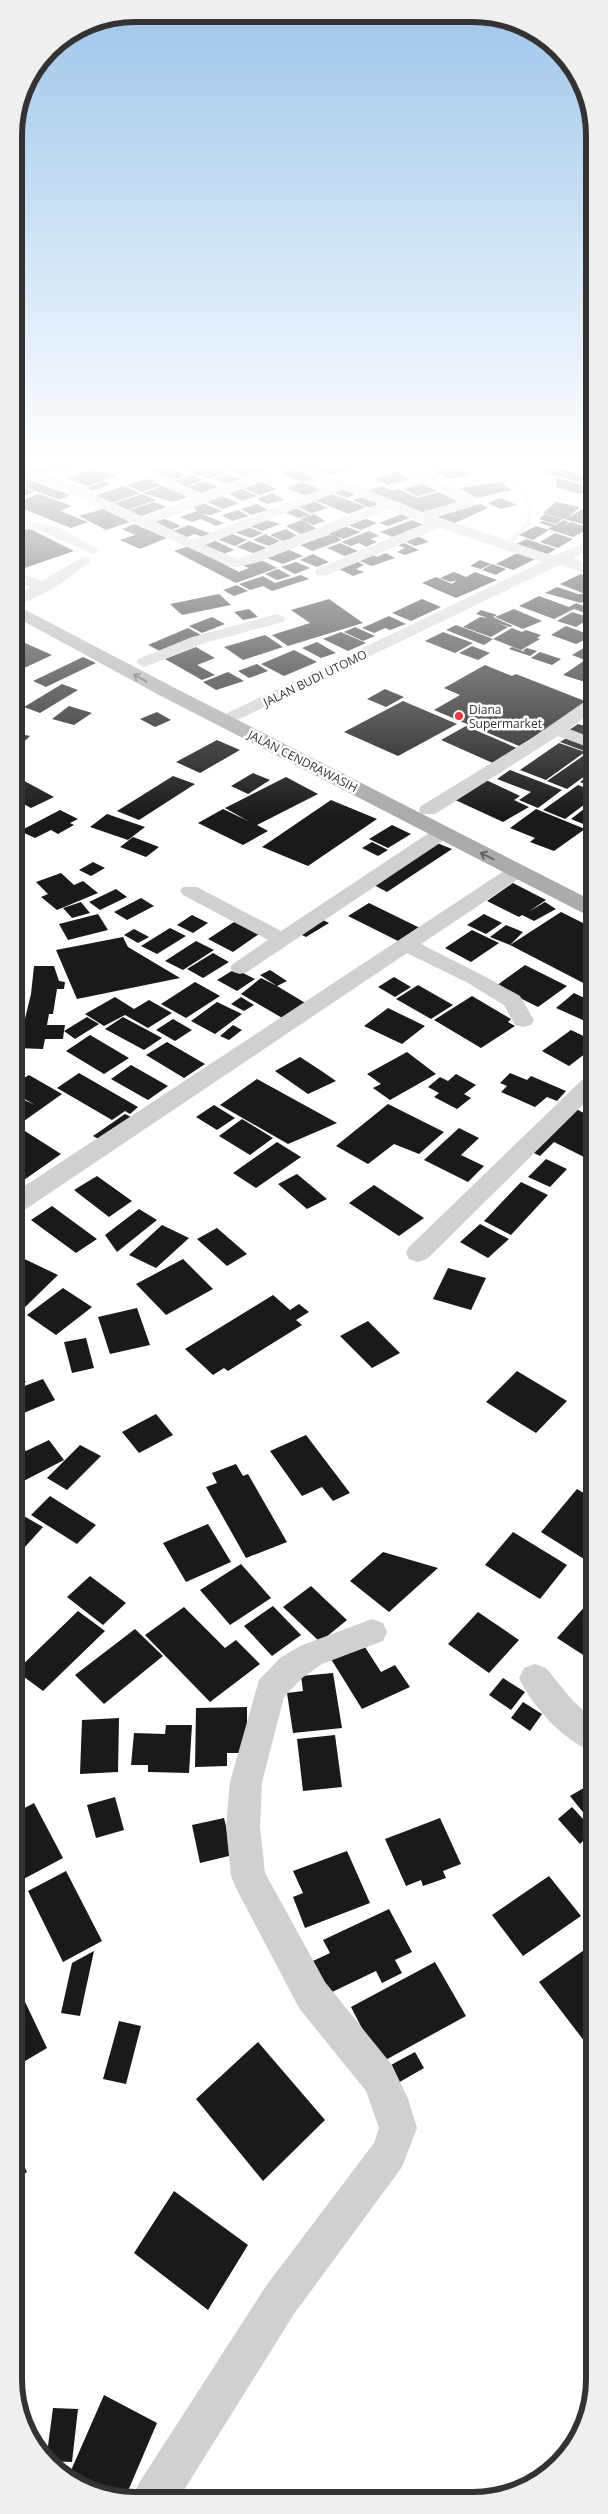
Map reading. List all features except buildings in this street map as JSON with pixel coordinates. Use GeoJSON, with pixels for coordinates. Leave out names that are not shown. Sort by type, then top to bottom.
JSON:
{"type":"FeatureCollection","features":[{"type":"Feature","properties":{"kind":"main road","name":"JALAN CENDRAWASIH"},"geometry":{"type":"LineString","coordinates":[[23,604],[98,637],[144,662],[232,718],[428,810],[586,892]]}},
{"type":"Feature","properties":{"kind":"main road","name":"JALAN CENDRAWASIH"},"geometry":{"type":"LineString","coordinates":[[23,605],[442,833],[586,905]]}},
{"type":"Feature","properties":{"kind":"street"},"geometry":{"type":"LineString","coordinates":[[27,580],[43,587]]}},
{"type":"Feature","properties":{"kind":"street"},"geometry":{"type":"LineString","coordinates":[[23,597],[53,580]]}},
{"type":"Feature","properties":{"kind":"street","name":"JALAN BUDI UTOMO"},"geometry":{"type":"LineString","coordinates":[[232,718],[516,580]]}},
{"type":"Feature","properties":{"kind":"street"},"geometry":{"type":"LineString","coordinates":[[144,662],[198,640],[277,619]]}},
{"type":"Feature","properties":{"kind":"street"},"geometry":{"type":"LineString","coordinates":[[428,810],[557,730],[586,709]]}},
{"type":"Feature","properties":{"kind":"street"},"geometry":{"type":"LineString","coordinates":[[557,730],[586,741]]}},
{"type":"Feature","properties":{"kind":"street"},"geometry":{"type":"LineString","coordinates":[[240,968],[442,833]]}},
{"type":"Feature","properties":{"kind":"street"},"geometry":{"type":"LineString","coordinates":[[23,1199],[517,871]]}},
{"type":"Feature","properties":{"kind":"street"},"geometry":{"type":"LineString","coordinates":[[190,891],[282,940]]}},
{"type":"Feature","properties":{"kind":"street"},"geometry":{"type":"LineString","coordinates":[[406,945],[475,978],[512,1001],[523,1020]]}},
{"type":"Feature","properties":{"kind":"street"},"geometry":{"type":"LineString","coordinates":[[418,1253],[586,1090]]}},
{"type":"Feature","properties":{"kind":"street"},"geometry":{"type":"LineString","coordinates":[[158,2492],[280,2300],[389,2154],[398,2128],[389,2099],[379,2078],[312,1995],[248,1876],[243,1826],[246,1782],[270,1690],[291,1668],[310,1655],[372,1632]]}},
{"type":"Feature","properties":{"kind":"street"},"geometry":{"type":"LineString","coordinates":[[535,1678],[553,1702],[585,1732]]}},
{"type":"Feature","properties":{"kind":"place","name":"Diana Supermarket"},"geometry":{"type":"Point","coordinates":[459,716]}}]}
